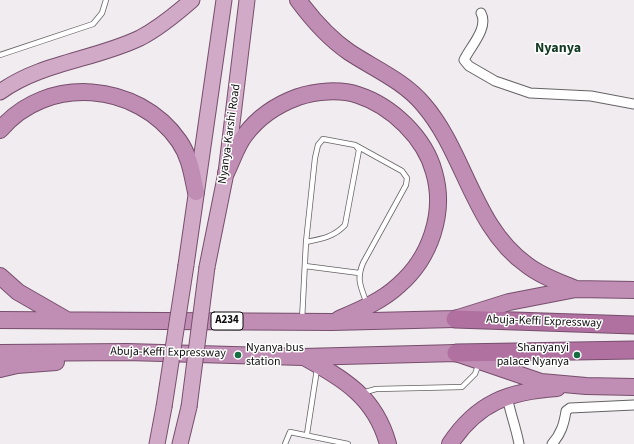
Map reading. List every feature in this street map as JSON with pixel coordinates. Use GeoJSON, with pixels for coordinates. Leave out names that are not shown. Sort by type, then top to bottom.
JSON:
{"type":"FeatureCollection","features":[{"type":"Feature","properties":{"kind":"highway"},"geometry":{"type":"LineString","coordinates":[[298,0],[328,34],[347,51],[392,78],[422,102],[450,144],[479,205],[494,231],[510,250],[526,265],[542,275],[576,288]]}},
{"type":"Feature","properties":{"kind":"highway"},"geometry":{"type":"LineString","coordinates":[[0,130],[17,115],[49,97],[71,92],[89,92],[117,96],[141,107],[170,131],[179,141],[189,160],[196,192]]}},
{"type":"Feature","properties":{"kind":"highway"},"geometry":{"type":"LineString","coordinates":[[226,173],[244,136],[259,118],[277,106],[306,94],[323,92],[357,94],[373,101],[392,113],[422,144],[434,172],[437,197],[436,217],[432,239],[425,254],[414,270],[400,285],[368,306],[332,322]]}},
{"type":"Feature","properties":{"kind":"highway"},"geometry":{"type":"LineString","coordinates":[[0,276],[18,292],[65,319]]}},
{"type":"Feature","properties":{"kind":"highway","name":"Abuja-Keffi Expressway"},"geometry":{"type":"LineString","coordinates":[[455,318],[509,302],[576,288],[634,290]]}},
{"type":"Feature","properties":{"kind":"highway","name":"Abuja-Keffi Expressway"},"geometry":{"type":"LineString","coordinates":[[0,320],[65,319],[332,322],[455,318],[634,324]]}},
{"type":"Feature","properties":{"kind":"highway","name":"Abuja-Keffi Expressway"},"geometry":{"type":"LineString","coordinates":[[0,353],[127,352],[303,357],[634,350]]}},
{"type":"Feature","properties":{"kind":"highway"},"geometry":{"type":"LineString","coordinates":[[0,369],[17,365],[84,360],[127,352]]}},
{"type":"Feature","properties":{"kind":"highway","name":"Abuja-Keffi Expressway"},"geometry":{"type":"LineString","coordinates":[[456,353],[542,382],[586,386],[634,387]]}},
{"type":"Feature","properties":{"kind":"highway"},"geometry":{"type":"LineString","coordinates":[[303,357],[340,378],[372,406],[382,423],[388,444]]}},
{"type":"Feature","properties":{"kind":"highway"},"geometry":{"type":"LineString","coordinates":[[454,443],[471,417],[507,396],[549,389],[586,386]]}},
{"type":"Feature","properties":{"kind":"main road"},"geometry":{"type":"LineString","coordinates":[[0,92],[12,84],[37,72],[111,49],[139,38],[160,26],[192,0]]}},
{"type":"Feature","properties":{"kind":"main road","name":"Nyanya-Karshi Road"},"geometry":{"type":"LineString","coordinates":[[157,444],[186,266],[224,0]]}},
{"type":"Feature","properties":{"kind":"main road","name":"Nyanya-Karshi Road"},"geometry":{"type":"LineString","coordinates":[[180,444],[189,407],[208,267],[226,173],[247,0]]}},
{"type":"Feature","properties":{"kind":"street"},"geometry":{"type":"LineString","coordinates":[[481,13],[483,18],[483,27],[464,60],[469,66],[495,81],[530,93],[591,96],[634,104]]}},
{"type":"Feature","properties":{"kind":"street"},"geometry":{"type":"LineString","coordinates":[[507,396],[509,411],[518,433],[519,444]]}},
{"type":"Feature","properties":{"kind":"street"},"geometry":{"type":"LineString","coordinates":[[552,444],[558,437],[564,424],[566,411],[570,408],[634,405]]}},
{"type":"Feature","properties":{"kind":"lane"},"geometry":{"type":"LineString","coordinates":[[0,55],[93,24],[102,13],[106,0]]}},
{"type":"Feature","properties":{"kind":"lane"},"geometry":{"type":"LineString","coordinates":[[302,322],[306,242],[318,145],[323,139],[355,145],[402,171],[407,178],[406,185],[362,263],[358,280],[368,306]]}},
{"type":"Feature","properties":{"kind":"lane"},"geometry":{"type":"LineString","coordinates":[[306,242],[338,233],[345,226],[359,150],[355,145]]}},
{"type":"Feature","properties":{"kind":"lane"},"geometry":{"type":"LineString","coordinates":[[305,266],[359,273]]}},
{"type":"Feature","properties":{"kind":"lane"},"geometry":{"type":"LineString","coordinates":[[358,394],[376,389],[462,386],[475,374],[479,362]]}},
{"type":"Feature","properties":{"kind":"lane"},"geometry":{"type":"LineString","coordinates":[[307,434],[318,365]]}},
{"type":"Feature","properties":{"kind":"lane"},"geometry":{"type":"LineString","coordinates":[[285,444],[290,432],[307,434],[348,444]]}},
{"type":"Feature","properties":{"kind":"place","name":"Nyanya bus station"},"geometry":{"type":"Point","coordinates":[238,355]}},
{"type":"Feature","properties":{"kind":"place","name":"Shanyanyi palace Nyanya"},"geometry":{"type":"Point","coordinates":[577,355]}},
{"type":"Feature","properties":{"kind":"district","name":"Nyanya"},"geometry":{"type":"Point","coordinates":[558,49]}}]}
